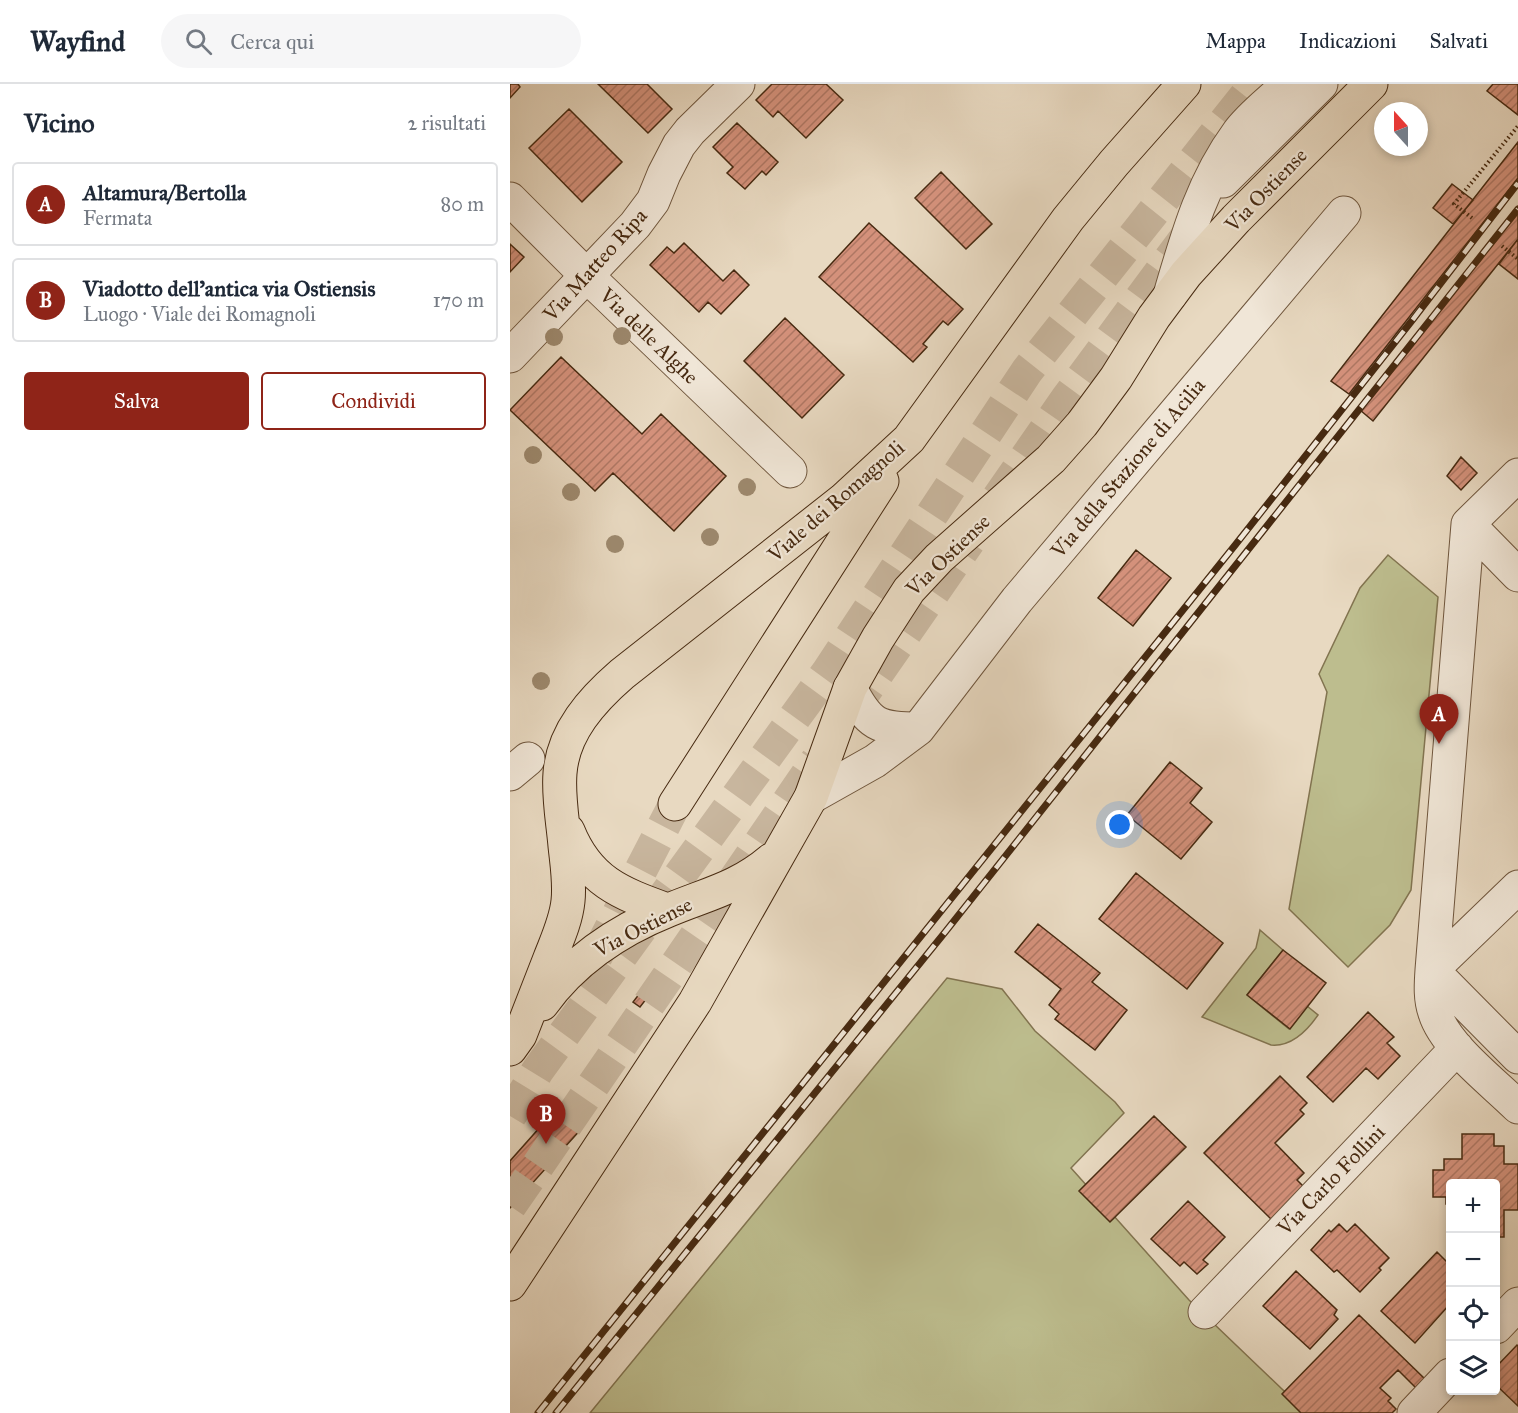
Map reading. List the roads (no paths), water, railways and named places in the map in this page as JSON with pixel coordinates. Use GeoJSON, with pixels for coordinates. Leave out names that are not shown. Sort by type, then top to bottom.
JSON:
{"type":"FeatureCollection","features":[{"type":"Feature","properties":{"kind":"main road","name":"Viale dei Romagnoli"},"geometry":{"type":"LineString","coordinates":[[515,1042],[561,930],[568,903],[560,773],[564,751],[572,732],[592,703],[622,674],[843,500],[909,439],[1068,219],[1184,84]]}},
{"type":"Feature","properties":{"kind":"main road","name":"Via Ostiense"},"geometry":{"type":"LineString","coordinates":[[515,1042],[556,985],[582,959],[618,936],[667,910],[745,880],[779,854],[811,797],[850,688],[909,590],[939,558],[1051,459],[1082,424],[1116,378],[1170,295],[1236,219],[1371,84]]}},
{"type":"Feature","properties":{"kind":"main road"},"geometry":{"type":"LineString","coordinates":[[675,804],[909,439]]}},
{"type":"Feature","properties":{"kind":"main road","name":"Viale dei Romagnoli"},"geometry":{"type":"LineString","coordinates":[[562,814],[578,852],[592,872],[632,898],[667,910]]}},
{"type":"Feature","properties":{"kind":"main road"},"geometry":{"type":"LineString","coordinates":[[510,1284],[694,1002],[779,854]]}},
{"type":"Feature","properties":{"kind":"street","name":"Via Matteo Ripa"},"geometry":{"type":"LineString","coordinates":[[510,356],[647,209],[682,140],[738,84]]}},
{"type":"Feature","properties":{"kind":"street"},"geometry":{"type":"LineString","coordinates":[[1170,295],[1197,207],[1239,131],[1256,84]]}},
{"type":"Feature","properties":{"kind":"street"},"geometry":{"type":"LineString","coordinates":[[1239,131],[1288,84]]}},
{"type":"Feature","properties":{"kind":"street"},"geometry":{"type":"LineString","coordinates":[[1197,207],[1321,84]]}},
{"type":"Feature","properties":{"kind":"street","name":"Via delle Alghe"},"geometry":{"type":"LineString","coordinates":[[510,199],[790,471]]}},
{"type":"Feature","properties":{"kind":"street","name":"Via della Stazione di Acilia"},"geometry":{"type":"LineString","coordinates":[[811,797],[874,761],[918,729],[1017,600],[1344,213]]}},
{"type":"Feature","properties":{"kind":"street"},"geometry":{"type":"LineString","coordinates":[[1518,475],[1468,525],[1432,970],[1432,1001],[1443,1032],[1518,1107]]}},
{"type":"Feature","properties":{"kind":"street"},"geometry":{"type":"LineString","coordinates":[[1468,525],[1518,575]]}},
{"type":"Feature","properties":{"kind":"street"},"geometry":{"type":"LineString","coordinates":[[850,688],[860,707],[876,723],[893,728],[918,729]]}},
{"type":"Feature","properties":{"kind":"street"},"geometry":{"type":"LineString","coordinates":[[1432,970],[1518,887]]}},
{"type":"Feature","properties":{"kind":"street"},"geometry":{"type":"LineString","coordinates":[[1432,970],[1518,1057]]}},
{"type":"Feature","properties":{"kind":"street","name":"Via Carlo Follini"},"geometry":{"type":"LineString","coordinates":[[1205,1312],[1457,1048]]}},
{"type":"Feature","properties":{"kind":"street"},"geometry":{"type":"LineString","coordinates":[[1500,1323],[1518,1304]]}},
{"type":"Feature","properties":{"kind":"street"},"geometry":{"type":"LineString","coordinates":[[1414,1413],[1446,1378]]}},
{"type":"Feature","properties":{"kind":"tunnel"},"geometry":{"type":"LineString","coordinates":[[510,1116],[538,1070],[827,673],[1027,371],[1255,84]]}},
{"type":"Feature","properties":{"kind":"tunnel"},"geometry":{"type":"LineString","coordinates":[[998,498],[1068,397],[1187,236]]}},
{"type":"Feature","properties":{"kind":"tunnel"},"geometry":{"type":"LineString","coordinates":[[850,713],[969,541]]}},
{"type":"Feature","properties":{"kind":"tunnel"},"geometry":{"type":"LineString","coordinates":[[510,1206],[817,760]]}},
{"type":"Feature","properties":{"kind":"tunnel"},"geometry":{"type":"LineString","coordinates":[[596,957],[675,804]]}},
{"type":"Feature","properties":{"kind":"railway"},"geometry":{"type":"LineString","coordinates":[[538,1413],[1236,544],[1518,183]]}},
{"type":"Feature","properties":{"kind":"railway"},"geometry":{"type":"LineString","coordinates":[[556,1413],[946,931],[1518,209]]}},
{"type":"Feature","properties":{"kind":"place","name":"Altamura/Bertolla"},"geometry":{"type":"Point","coordinates":[1439,744]}},
{"type":"Feature","properties":{"kind":"place","name":"Viadotto dell'antica via Ostiensis"},"geometry":{"type":"Point","coordinates":[546,1144]}}]}
